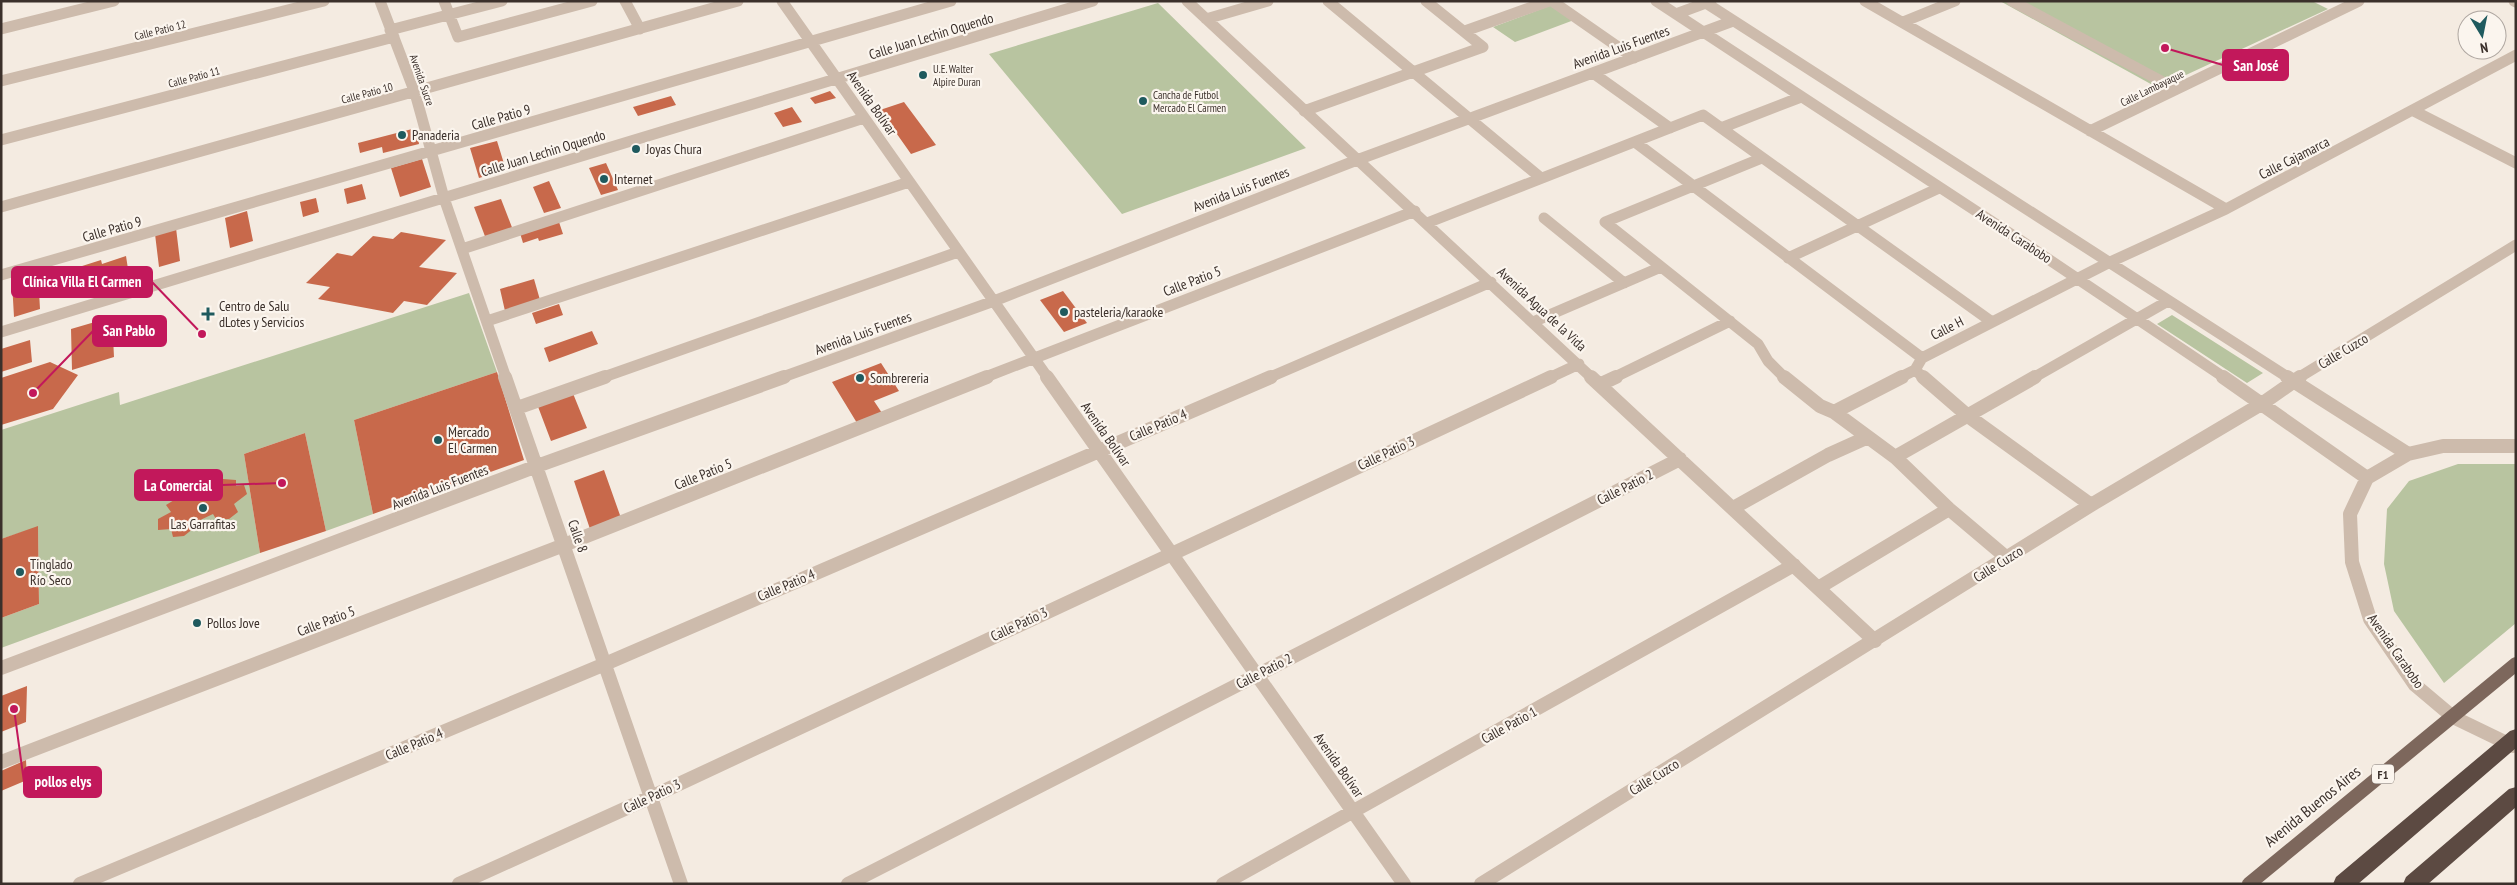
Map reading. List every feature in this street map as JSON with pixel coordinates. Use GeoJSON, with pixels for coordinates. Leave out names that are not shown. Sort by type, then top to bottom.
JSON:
{"type":"FeatureCollection","features":[{"type":"Feature","properties":{"kind":"highway"},"geometry":{"type":"LineString","coordinates":[[2343,884],[2513,743]]}},
{"type":"Feature","properties":{"kind":"highway"},"geometry":{"type":"LineString","coordinates":[[2414,884],[2516,795]]}},
{"type":"Feature","properties":{"kind":"main road","name":"Avenida Buenos Aires"},"geometry":{"type":"LineString","coordinates":[[2250,884],[2516,664]]}},
{"type":"Feature","properties":{"kind":"street"},"geometry":{"type":"LineString","coordinates":[[1,29],[114,1]]}},
{"type":"Feature","properties":{"kind":"street","name":"Calle Patio 12"},"geometry":{"type":"LineString","coordinates":[[1,81],[324,1]]}},
{"type":"Feature","properties":{"kind":"street","name":"Avenida Sucre"},"geometry":{"type":"LineString","coordinates":[[380,1],[415,93],[444,198]]}},
{"type":"Feature","properties":{"kind":"street"},"geometry":{"type":"LineString","coordinates":[[444,1],[458,37],[592,1]]}},
{"type":"Feature","properties":{"kind":"street","name":"Calle Patio 11"},"geometry":{"type":"LineString","coordinates":[[1,140],[392,34],[449,15],[502,1]]}},
{"type":"Feature","properties":{"kind":"street"},"geometry":{"type":"LineString","coordinates":[[626,1],[640,29]]}},
{"type":"Feature","properties":{"kind":"street"},"geometry":{"type":"LineString","coordinates":[[700,1],[706,10]]}},
{"type":"Feature","properties":{"kind":"street","name":"Calle Patio 10"},"geometry":{"type":"LineString","coordinates":[[1,207],[415,93],[738,1]]}},
{"type":"Feature","properties":{"kind":"street","name":"Avenida Bolívar"},"geometry":{"type":"LineString","coordinates":[[782,1],[1404,884]]}},
{"type":"Feature","properties":{"kind":"street","name":"Calle Patio 9"},"geometry":{"type":"LineString","coordinates":[[1,275],[951,1]]}},
{"type":"Feature","properties":{"kind":"street","name":"Calle Juan Lechin Oquendo"},"geometry":{"type":"LineString","coordinates":[[1,332],[1093,1]]}},
{"type":"Feature","properties":{"kind":"street","name":"Avenida Agua de la Vida"},"geometry":{"type":"LineString","coordinates":[[1187,1],[1357,160],[1428,223],[1875,641]]}},
{"type":"Feature","properties":{"kind":"street"},"geometry":{"type":"LineString","coordinates":[[1206,19],[1268,1]]}},
{"type":"Feature","properties":{"kind":"street"},"geometry":{"type":"LineString","coordinates":[[1328,1],[1541,178]]}},
{"type":"Feature","properties":{"kind":"street"},"geometry":{"type":"LineString","coordinates":[[1304,111],[1483,47],[1426,1]]}},
{"type":"Feature","properties":{"kind":"street"},"geometry":{"type":"LineString","coordinates":[[1464,31],[1550,1],[1634,58]]}},
{"type":"Feature","properties":{"kind":"street","name":"Avenida Carabobo"},"geometry":{"type":"LineString","coordinates":[[1656,1],[1939,188],[2080,278],[2263,403],[2367,478],[2350,514],[2352,562],[2370,619],[2415,684],[2453,717],[2513,743]]}},
{"type":"Feature","properties":{"kind":"street"},"geometry":{"type":"LineString","coordinates":[[1865,1],[2226,209]]}},
{"type":"Feature","properties":{"kind":"street"},"geometry":{"type":"LineString","coordinates":[[1903,22],[1955,1]]}},
{"type":"Feature","properties":{"kind":"street"},"geometry":{"type":"LineString","coordinates":[[2012,1],[2176,89]]}},
{"type":"Feature","properties":{"kind":"street"},"geometry":{"type":"LineString","coordinates":[[1676,14],[1707,2]]}},
{"type":"Feature","properties":{"kind":"street","name":"Avenida Carabobo"},"geometry":{"type":"LineString","coordinates":[[1707,2],[1733,21],[2168,302],[2294,380],[2408,454]]}},
{"type":"Feature","properties":{"kind":"street","name":"Calle Lambayaque"},"geometry":{"type":"LineString","coordinates":[[2090,131],[2356,2]]}},
{"type":"Feature","properties":{"kind":"street","name":"Avenida Luis Fuentes"},"geometry":{"type":"LineString","coordinates":[[1,668],[537,466],[994,301],[1357,160],[1733,21]]}},
{"type":"Feature","properties":{"kind":"street","name":"Calle Cajamarca"},"geometry":{"type":"LineString","coordinates":[[2080,278],[2108,263],[2226,209],[2414,111],[2516,55]]}},
{"type":"Feature","properties":{"kind":"street"},"geometry":{"type":"LineString","coordinates":[[1593,73],[1670,128]]}},
{"type":"Feature","properties":{"kind":"street"},"geometry":{"type":"LineString","coordinates":[[1721,128],[1801,97]]}},
{"type":"Feature","properties":{"kind":"street"},"geometry":{"type":"LineString","coordinates":[[2414,111],[2516,163]]}},
{"type":"Feature","properties":{"kind":"street"},"geometry":{"type":"LineString","coordinates":[[1428,223],[1703,115],[1992,322]]}},
{"type":"Feature","properties":{"kind":"street"},"geometry":{"type":"LineString","coordinates":[[462,249],[864,118]]}},
{"type":"Feature","properties":{"kind":"street"},"geometry":{"type":"LineString","coordinates":[[1635,142],[1922,358]]}},
{"type":"Feature","properties":{"kind":"street"},"geometry":{"type":"LineString","coordinates":[[1762,158],[1605,222],[1758,344],[1768,361],[1792,385],[1820,406],[1834,412],[1895,457],[1949,509],[2006,558]]}},
{"type":"Feature","properties":{"kind":"street"},"geometry":{"type":"LineString","coordinates":[[487,321],[909,182]]}},
{"type":"Feature","properties":{"kind":"street"},"geometry":{"type":"LineString","coordinates":[[1788,258],[1939,188]]}},
{"type":"Feature","properties":{"kind":"street","name":"Calle 8"},"geometry":{"type":"LineString","coordinates":[[444,198],[682,884]]}},
{"type":"Feature","properties":{"kind":"street","name":"Calle Patio 5"},"geometry":{"type":"LineString","coordinates":[[1,762],[564,545],[1034,358],[1415,211]]}},
{"type":"Feature","properties":{"kind":"street"},"geometry":{"type":"LineString","coordinates":[[1544,218],[1624,283]]}},
{"type":"Feature","properties":{"kind":"street","name":"Calle Cuzco"},"geometry":{"type":"LineString","coordinates":[[1481,884],[1875,641],[2091,505],[2263,403],[2294,380],[2516,245]]}},
{"type":"Feature","properties":{"kind":"street"},"geometry":{"type":"LineString","coordinates":[[517,408],[958,252]]}},
{"type":"Feature","properties":{"kind":"street"},"geometry":{"type":"LineString","coordinates":[[1533,322],[1661,267]]}},
{"type":"Feature","properties":{"kind":"street","name":"Calle H"},"geometry":{"type":"LineString","coordinates":[[1915,370],[1922,358],[2080,278]]}},
{"type":"Feature","properties":{"kind":"street","name":"Calle Patio 4"},"geometry":{"type":"LineString","coordinates":[[80,884],[605,664],[1491,282]]}},
{"type":"Feature","properties":{"kind":"street"},"geometry":{"type":"LineString","coordinates":[[1895,457],[2168,302]]}},
{"type":"Feature","properties":{"kind":"street"},"geometry":{"type":"LineString","coordinates":[[1601,384],[1730,321]]}},
{"type":"Feature","properties":{"kind":"street","name":"Calle Patio 3"},"geometry":{"type":"LineString","coordinates":[[459,884],[651,797],[1579,364]]}},
{"type":"Feature","properties":{"kind":"street"},"geometry":{"type":"LineString","coordinates":[[1834,412],[1915,370],[1968,416],[2091,505]]}},
{"type":"Feature","properties":{"kind":"street"},"geometry":{"type":"LineString","coordinates":[[1733,508],[1828,455],[1868,437]]}},
{"type":"Feature","properties":{"kind":"street"},"geometry":{"type":"LineString","coordinates":[[2367,478],[2408,454],[2443,446],[2516,446]]}},
{"type":"Feature","properties":{"kind":"street","name":"Calle Patio 2"},"geometry":{"type":"LineString","coordinates":[[848,884],[1680,459]]}},
{"type":"Feature","properties":{"kind":"street"},"geometry":{"type":"LineString","coordinates":[[1818,588],[1949,509]]}},
{"type":"Feature","properties":{"kind":"street","name":"Calle Patio 1"},"geometry":{"type":"LineString","coordinates":[[1223,884],[1794,565]]}},
{"type":"Feature","properties":{"kind":"green space"},"geometry":{"type":"Polygon","coordinates":[[[2000,1],[2312,1],[2328,9],[2158,88],[2000,1]]]}},
{"type":"Feature","properties":{"kind":"green space","name":"Cancha de Futbol Mercado El Carmen"},"geometry":{"type":"Polygon","coordinates":[[[1158,3],[1306,148],[1122,214],[989,54],[1158,3]]]}},
{"type":"Feature","properties":{"kind":"green space"},"geometry":{"type":"Polygon","coordinates":[[[1552,5],[1574,20],[1515,42],[1493,27],[1552,5]]]}},
{"type":"Feature","properties":{"kind":"green space"},"geometry":{"type":"Polygon","coordinates":[[[469,293],[497,372],[354,420],[373,514],[326,531],[305,433],[244,454],[260,553],[1,648],[1,618],[39,604],[38,527],[1,539],[1,430],[119,392],[120,405],[469,293]]]}},
{"type":"Feature","properties":{"kind":"green space"},"geometry":{"type":"Polygon","coordinates":[[[2172,315],[2263,373],[2247,383],[2157,324],[2172,315]]]}},
{"type":"Feature","properties":{"kind":"green space"},"geometry":{"type":"Polygon","coordinates":[[[2458,464],[2516,464],[2516,623],[2444,683],[2394,611],[2384,564],[2387,509],[2409,481],[2458,464]]]}},
{"type":"Feature","properties":{"kind":"building"},"geometry":{"type":"Polygon","coordinates":[[[830,91],[836,98],[815,104],[810,98],[830,91]]]}},
{"type":"Feature","properties":{"kind":"building"},"geometry":{"type":"Polygon","coordinates":[[[671,96],[676,105],[638,116],[633,107],[671,96]]]}},
{"type":"Feature","properties":{"kind":"building"},"geometry":{"type":"Polygon","coordinates":[[[904,102],[936,145],[911,154],[880,110],[904,102]]]}},
{"type":"Feature","properties":{"kind":"building"},"geometry":{"type":"Polygon","coordinates":[[[792,107],[802,122],[783,127],[774,113],[792,107]]]}},
{"type":"Feature","properties":{"kind":"building","name":"Panaderia"},"geometry":{"type":"Polygon","coordinates":[[[416,128],[419,144],[383,153],[382,147],[360,153],[358,143],[416,128]]]}},
{"type":"Feature","properties":{"kind":"building"},"geometry":{"type":"Polygon","coordinates":[[[497,141],[506,170],[479,178],[470,148],[497,141]]]}},
{"type":"Feature","properties":{"kind":"building"},"geometry":{"type":"Polygon","coordinates":[[[422,159],[431,187],[400,197],[391,168],[422,159]]]}},
{"type":"Feature","properties":{"kind":"building","name":"Internet"},"geometry":{"type":"Polygon","coordinates":[[[606,163],[618,190],[601,195],[589,168],[606,163]]]}},
{"type":"Feature","properties":{"kind":"building"},"geometry":{"type":"Polygon","coordinates":[[[549,181],[561,208],[544,213],[533,187],[549,181]]]}},
{"type":"Feature","properties":{"kind":"building"},"geometry":{"type":"Polygon","coordinates":[[[362,184],[366,199],[347,204],[344,189],[362,184]]]}},
{"type":"Feature","properties":{"kind":"building"},"geometry":{"type":"Polygon","coordinates":[[[316,198],[319,212],[303,217],[300,202],[316,198]]]}},
{"type":"Feature","properties":{"kind":"building"},"geometry":{"type":"Polygon","coordinates":[[[501,199],[513,230],[486,239],[474,207],[501,199]]]}},
{"type":"Feature","properties":{"kind":"building"},"geometry":{"type":"Polygon","coordinates":[[[247,211],[253,241],[230,248],[225,218],[247,211]]]}},
{"type":"Feature","properties":{"kind":"building"},"geometry":{"type":"Polygon","coordinates":[[[559,222],[563,234],[539,241],[538,238],[523,243],[520,233],[559,222]]]}},
{"type":"Feature","properties":{"kind":"building"},"geometry":{"type":"Polygon","coordinates":[[[176,228],[180,261],[159,267],[155,234],[176,228]]]}},
{"type":"Feature","properties":{"kind":"building"},"geometry":{"type":"Polygon","coordinates":[[[401,232],[446,240],[419,267],[457,273],[427,305],[404,301],[393,313],[318,299],[330,287],[306,283],[337,253],[352,256],[373,236],[393,239],[401,232]]]}},
{"type":"Feature","properties":{"kind":"building"},"geometry":{"type":"Polygon","coordinates":[[[126,256],[128,269],[82,284],[79,267],[101,260],[102,264],[126,256]]]}},
{"type":"Feature","properties":{"kind":"building"},"geometry":{"type":"Polygon","coordinates":[[[38,274],[40,309],[14,317],[12,282],[38,274]]]}},
{"type":"Feature","properties":{"kind":"building"},"geometry":{"type":"Polygon","coordinates":[[[534,279],[540,300],[505,311],[500,289],[534,279]]]}},
{"type":"Feature","properties":{"kind":"building","name":"pasteleria/karaoke"},"geometry":{"type":"Polygon","coordinates":[[[1063,291],[1087,323],[1064,332],[1040,300],[1063,291]]]}},
{"type":"Feature","properties":{"kind":"building"},"geometry":{"type":"Polygon","coordinates":[[[559,304],[563,315],[536,324],[532,313],[559,304]]]}},
{"type":"Feature","properties":{"kind":"building"},"geometry":{"type":"Polygon","coordinates":[[[112,317],[114,357],[72,370],[71,329],[112,317]]]}},
{"type":"Feature","properties":{"kind":"building"},"geometry":{"type":"Polygon","coordinates":[[[592,331],[598,344],[549,362],[544,348],[592,331]]]}},
{"type":"Feature","properties":{"kind":"building"},"geometry":{"type":"Polygon","coordinates":[[[30,340],[32,362],[1,372],[1,349],[30,340]]]}},
{"type":"Feature","properties":{"kind":"building"},"geometry":{"type":"Polygon","coordinates":[[[50,362],[78,375],[53,409],[1,425],[1,378],[50,362]]]}},
{"type":"Feature","properties":{"kind":"building"},"geometry":{"type":"Polygon","coordinates":[[[881,363],[899,391],[874,401],[882,413],[857,423],[832,382],[881,363]]]}},
{"type":"Feature","properties":{"kind":"building","name":"Mercado El Carmen"},"geometry":{"type":"Polygon","coordinates":[[[497,372],[524,460],[373,514],[354,420],[497,372]]]}},
{"type":"Feature","properties":{"kind":"building"},"geometry":{"type":"Polygon","coordinates":[[[572,391],[587,428],[551,441],[537,404],[572,391]]]}},
{"type":"Feature","properties":{"kind":"building"},"geometry":{"type":"Polygon","coordinates":[[[305,433],[326,531],[260,553],[244,454],[305,433]]]}},
{"type":"Feature","properties":{"kind":"building"},"geometry":{"type":"Polygon","coordinates":[[[604,470],[621,518],[590,529],[574,481],[604,470]]]}},
{"type":"Feature","properties":{"kind":"building","name":"Las Garrafitas"},"geometry":{"type":"Polygon","coordinates":[[[223,479],[236,480],[236,486],[244,485],[247,494],[234,504],[238,512],[229,519],[216,519],[213,514],[196,522],[194,528],[184,536],[173,537],[171,529],[158,530],[158,519],[171,512],[166,505],[179,497],[191,494],[194,500],[209,494],[210,488],[223,479]]]}},
{"type":"Feature","properties":{"kind":"building","name":"Tinglado Río Seco"},"geometry":{"type":"Polygon","coordinates":[[[38,526],[39,604],[1,618],[1,539],[38,526]]]}},
{"type":"Feature","properties":{"kind":"building"},"geometry":{"type":"Polygon","coordinates":[[[27,686],[26,722],[1,732],[1,696],[27,686]]]}},
{"type":"Feature","properties":{"kind":"building"},"geometry":{"type":"Polygon","coordinates":[[[26,760],[27,780],[1,791],[1,771],[26,760]]]}},
{"type":"Feature","properties":{"kind":"place","name":"San José"},"geometry":{"type":"Point","coordinates":[2165,48]}},
{"type":"Feature","properties":{"kind":"place","name":"U.E. Walter Alpire Duran"},"geometry":{"type":"Point","coordinates":[923,75]}},
{"type":"Feature","properties":{"kind":"place","name":"Cancha de Futbol Mercado El Carmen"},"geometry":{"type":"Point","coordinates":[1143,101]}},
{"type":"Feature","properties":{"kind":"place","name":"Panaderia"},"geometry":{"type":"Point","coordinates":[402,135]}},
{"type":"Feature","properties":{"kind":"place","name":"Joyas Chura"},"geometry":{"type":"Point","coordinates":[636,149]}},
{"type":"Feature","properties":{"kind":"place","name":"Internet"},"geometry":{"type":"Point","coordinates":[604,179]}},
{"type":"Feature","properties":{"kind":"place","name":"pasteleria/karaoke"},"geometry":{"type":"Point","coordinates":[1064,312]}},
{"type":"Feature","properties":{"kind":"place","name":"Centro de Salu dLotes y Servicios"},"geometry":{"type":"Point","coordinates":[208,314]}},
{"type":"Feature","properties":{"kind":"place","name":"Clínica Villa El Carmen"},"geometry":{"type":"Point","coordinates":[202,334]}},
{"type":"Feature","properties":{"kind":"place","name":"Sombrereria"},"geometry":{"type":"Point","coordinates":[860,378]}},
{"type":"Feature","properties":{"kind":"place","name":"San Pablo"},"geometry":{"type":"Point","coordinates":[33,393]}},
{"type":"Feature","properties":{"kind":"place","name":"Mercado El Carmen"},"geometry":{"type":"Point","coordinates":[438,440]}},
{"type":"Feature","properties":{"kind":"place","name":"La Comercial"},"geometry":{"type":"Point","coordinates":[282,483]}},
{"type":"Feature","properties":{"kind":"place","name":"Las Garrafitas"},"geometry":{"type":"Point","coordinates":[203,508]}},
{"type":"Feature","properties":{"kind":"place","name":"Tinglado Río Seco"},"geometry":{"type":"Point","coordinates":[20,572]}},
{"type":"Feature","properties":{"kind":"place","name":"Pollos Jove"},"geometry":{"type":"Point","coordinates":[197,623]}},
{"type":"Feature","properties":{"kind":"place","name":"pollos elys"},"geometry":{"type":"Point","coordinates":[14,709]}}]}
